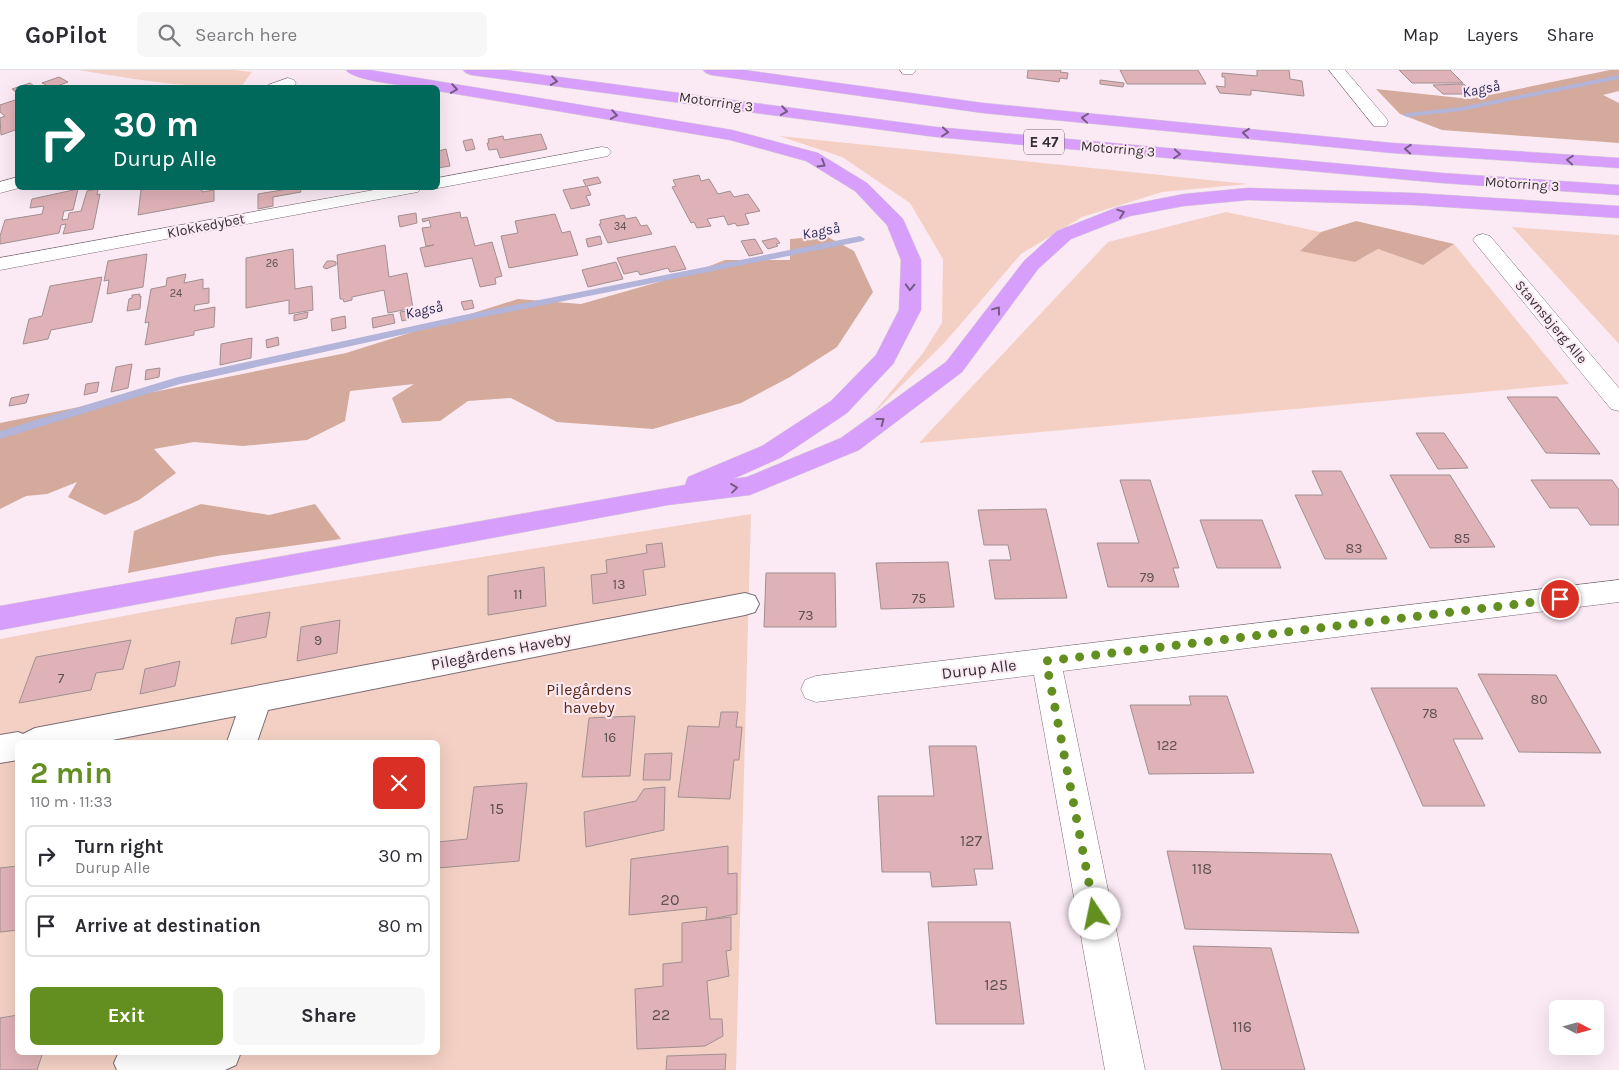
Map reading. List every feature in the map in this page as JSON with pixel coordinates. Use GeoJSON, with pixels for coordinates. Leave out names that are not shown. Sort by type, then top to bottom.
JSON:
{"type":"FeatureCollection","features":[{"type":"Feature","properties":{"kind":"highway"},"geometry":{"type":"LineString","coordinates":[[354,70],[366,74],[433,85]]}},
{"type":"Feature","properties":{"kind":"highway","name":"Motorring 3"},"geometry":{"type":"LineString","coordinates":[[471,70],[936,132],[1442,178],[1619,190]]}},
{"type":"Feature","properties":{"kind":"highway","name":"Motorring 3"},"geometry":{"type":"LineString","coordinates":[[711,70],[983,108],[1392,148],[1619,163]]}},
{"type":"Feature","properties":{"kind":"highway"},"geometry":{"type":"LineString","coordinates":[[440,86],[732,134],[812,158],[862,187],[896,223],[911,260],[910,310],[885,358],[839,406],[771,452],[668,496]]}},
{"type":"Feature","properties":{"kind":"highway"},"geometry":{"type":"LineString","coordinates":[[0,618],[668,496],[750,486],[850,444],[954,367],[1031,265],[1064,235],[1125,211],[1184,200],[1248,194],[1414,199],[1619,212]]}},
{"type":"Feature","properties":{"kind":"street"},"geometry":{"type":"LineString","coordinates":[[1336,70],[1380,122]]}},
{"type":"Feature","properties":{"kind":"street"},"geometry":{"type":"LineString","coordinates":[[440,183],[602,152]]}},
{"type":"Feature","properties":{"kind":"street"},"geometry":{"type":"LineString","coordinates":[[0,188],[15,183]]}},
{"type":"Feature","properties":{"kind":"street","name":"Klokkedybet"},"geometry":{"type":"LineString","coordinates":[[0,264],[401,190]]}},
{"type":"Feature","properties":{"kind":"street","name":"Stavnsbjerg Alle"},"geometry":{"type":"LineString","coordinates":[[1483,240],[1619,403]]}},
{"type":"Feature","properties":{"kind":"street","name":"Durup Alle"},"geometry":{"type":"LineString","coordinates":[[816,689],[1619,592]]}},
{"type":"Feature","properties":{"kind":"street"},"geometry":{"type":"LineString","coordinates":[[1046,661],[1125,1070]]}},
{"type":"Feature","properties":{"kind":"lane","name":"Pilegårdens Haveby"},"geometry":{"type":"LineString","coordinates":[[45,740],[744,604]]}},
{"type":"Feature","properties":{"kind":"lane"},"geometry":{"type":"LineString","coordinates":[[243,740],[257,699]]}},
{"type":"Feature","properties":{"kind":"lane"},"geometry":{"type":"LineString","coordinates":[[0,749],[15,746]]}},
{"type":"Feature","properties":{"kind":"lane"},"geometry":{"type":"LineString","coordinates":[[133,1062],[196,1055]]}},
{"type":"Feature","properties":{"kind":"green space"},"geometry":{"type":"Polygon","coordinates":[[[79,70],[234,70],[252,72],[242,85],[190,85],[119,77],[79,70]]]}},
{"type":"Feature","properties":{"kind":"green space"},"geometry":{"type":"Polygon","coordinates":[[[779,136],[1248,184],[1162,192],[1082,217],[1021,254],[946,341],[869,418],[923,353],[942,323],[943,259],[910,203],[842,157],[779,136]]]}},
{"type":"Feature","properties":{"kind":"green space"},"geometry":{"type":"Polygon","coordinates":[[[1226,212],[1321,232],[1301,250],[1355,262],[1378,249],[1423,265],[1454,244],[1569,384],[919,443],[1108,242],[1226,212]]]}},
{"type":"Feature","properties":{"kind":"green space"},"geometry":{"type":"Polygon","coordinates":[[[1512,227],[1619,235],[1619,344],[1512,227]]]}},
{"type":"Feature","properties":{"kind":"green space","name":"Pilegårdens haveby"},"geometry":{"type":"Polygon","coordinates":[[[751,514],[736,1070],[0,1070],[0,639],[188,604],[751,514]]]}},
{"type":"Feature","properties":{"kind":"shaded area"},"geometry":{"type":"Polygon","coordinates":[[[1610,70],[1619,70],[1619,91],[1603,95],[1619,103],[1619,143],[1442,130],[1400,114],[1376,89],[1470,99],[1610,70]]]}},
{"type":"Feature","properties":{"kind":"shaded area"},"geometry":{"type":"Polygon","coordinates":[[[1356,221],[1454,244],[1423,265],[1378,249],[1355,262],[1300,251],[1321,232],[1356,221]]]}},
{"type":"Feature","properties":{"kind":"shaded area"},"geometry":{"type":"Polygon","coordinates":[[[826,236],[854,251],[873,292],[837,347],[790,377],[741,403],[653,429],[557,422],[511,398],[468,401],[440,421],[402,423],[392,398],[414,384],[350,391],[345,421],[307,440],[243,446],[194,442],[154,449],[176,473],[139,500],[105,515],[68,497],[77,482],[47,494],[26,496],[0,509],[0,423],[346,353],[518,299],[581,304],[694,272],[725,260],[790,260],[790,239],[826,236]]]}},
{"type":"Feature","properties":{"kind":"shaded area"},"geometry":{"type":"Polygon","coordinates":[[[201,504],[269,515],[315,504],[341,539],[217,556],[128,573],[134,531],[201,504]]]}},
{"type":"Feature","properties":{"kind":"building"},"geometry":{"type":"Polygon","coordinates":[[[1028,70],[1061,70],[1060,72],[1068,73],[1067,79],[1060,78],[1059,82],[1027,78],[1028,70]]]}},
{"type":"Feature","properties":{"kind":"building"},"geometry":{"type":"Polygon","coordinates":[[[1120,70],[1198,70],[1206,84],[1127,84],[1120,70]]]}},
{"type":"Feature","properties":{"kind":"building"},"geometry":{"type":"Polygon","coordinates":[[[1257,70],[1289,70],[1290,79],[1302,81],[1304,96],[1251,90],[1251,95],[1220,93],[1216,86],[1225,87],[1225,77],[1222,77],[1222,73],[1257,76],[1257,70]]]}},
{"type":"Feature","properties":{"kind":"building"},"geometry":{"type":"Polygon","coordinates":[[[1399,70],[1450,70],[1463,83],[1412,83],[1399,70]]]}},
{"type":"Feature","properties":{"kind":"building"},"geometry":{"type":"Polygon","coordinates":[[[59,77],[68,82],[60,85],[46,85],[42,83],[59,77]]]}},
{"type":"Feature","properties":{"kind":"building"},"geometry":{"type":"Polygon","coordinates":[[[1100,80],[1124,83],[1123,87],[1100,84],[1100,80]]]}},
{"type":"Feature","properties":{"kind":"building"},"geometry":{"type":"Polygon","coordinates":[[[1464,84],[1474,94],[1443,94],[1433,85],[1464,84]]]}},
{"type":"Feature","properties":{"kind":"building"},"geometry":{"type":"Polygon","coordinates":[[[15,100],[15,130],[1,135],[0,118],[5,116],[0,112],[0,105],[15,100]]]}},
{"type":"Feature","properties":{"kind":"building"},"geometry":{"type":"Polygon","coordinates":[[[541,134],[547,149],[500,158],[497,149],[489,150],[487,143],[489,143],[488,139],[503,136],[504,140],[541,134]]]}},
{"type":"Feature","properties":{"kind":"building"},"geometry":{"type":"Polygon","coordinates":[[[472,139],[475,149],[466,151],[463,141],[472,139]]]}},
{"type":"Feature","properties":{"kind":"building"},"geometry":{"type":"Polygon","coordinates":[[[446,149],[450,166],[440,168],[440,150],[446,149]]]}},
{"type":"Feature","properties":{"kind":"building"},"geometry":{"type":"Polygon","coordinates":[[[699,175],[701,181],[709,179],[718,194],[730,191],[734,197],[748,194],[760,211],[745,214],[749,224],[737,226],[735,223],[728,225],[724,216],[707,219],[711,226],[697,228],[694,222],[691,223],[672,187],[676,186],[673,180],[699,175]]]}},
{"type":"Feature","properties":{"kind":"building"},"geometry":{"type":"Polygon","coordinates":[[[598,177],[601,183],[587,186],[591,195],[586,196],[590,205],[571,209],[563,190],[586,186],[583,180],[598,177]]]}},
{"type":"Feature","properties":{"kind":"building"},"geometry":{"type":"Polygon","coordinates":[[[78,190],[73,210],[64,211],[62,220],[68,219],[69,213],[81,211],[87,191],[98,190],[97,195],[100,194],[93,229],[63,234],[66,224],[61,225],[59,233],[0,244],[0,236],[5,220],[42,214],[44,206],[30,208],[32,199],[78,190]]]}},
{"type":"Feature","properties":{"kind":"building"},"geometry":{"type":"Polygon","coordinates":[[[141,190],[202,190],[202,192],[214,190],[214,201],[138,215],[141,190]]]}},
{"type":"Feature","properties":{"kind":"building"},"geometry":{"type":"Polygon","coordinates":[[[282,190],[300,190],[301,192],[273,197],[273,206],[258,209],[258,194],[282,190]]]}},
{"type":"Feature","properties":{"kind":"building"},"geometry":{"type":"Polygon","coordinates":[[[460,212],[461,218],[467,217],[475,246],[492,242],[502,276],[495,278],[496,284],[480,287],[472,258],[425,267],[420,248],[434,245],[426,246],[422,228],[431,227],[429,220],[423,222],[422,219],[460,212]]]}},
{"type":"Feature","properties":{"kind":"building"},"geometry":{"type":"Polygon","coordinates":[[[416,213],[417,223],[400,227],[398,216],[416,213]]]}},
{"type":"Feature","properties":{"kind":"building"},"geometry":{"type":"Polygon","coordinates":[[[555,214],[562,233],[570,231],[578,255],[509,268],[501,236],[518,233],[515,221],[555,214]]]}},
{"type":"Feature","properties":{"kind":"building"},"geometry":{"type":"Polygon","coordinates":[[[624,215],[626,219],[636,217],[641,226],[647,225],[652,234],[608,243],[599,224],[601,224],[600,220],[624,215]]]}},
{"type":"Feature","properties":{"kind":"building"},"geometry":{"type":"Polygon","coordinates":[[[600,236],[602,244],[588,247],[586,239],[600,236]]]}},
{"type":"Feature","properties":{"kind":"building"},"geometry":{"type":"Polygon","coordinates":[[[776,238],[780,243],[776,244],[778,246],[768,249],[762,241],[776,238]]]}},
{"type":"Feature","properties":{"kind":"building"},"geometry":{"type":"Polygon","coordinates":[[[755,239],[763,253],[749,256],[741,241],[755,239]]]}},
{"type":"Feature","properties":{"kind":"building"},"geometry":{"type":"Polygon","coordinates":[[[385,245],[389,277],[407,273],[413,308],[388,313],[384,290],[352,297],[352,300],[344,302],[343,299],[340,299],[337,255],[385,245]]]}},
{"type":"Feature","properties":{"kind":"building"},"geometry":{"type":"Polygon","coordinates":[[[675,246],[686,269],[670,272],[668,268],[640,275],[638,271],[624,274],[617,258],[675,246]]]}},
{"type":"Feature","properties":{"kind":"building"},"geometry":{"type":"Polygon","coordinates":[[[293,249],[295,289],[312,286],[313,310],[289,314],[289,300],[246,308],[246,258],[293,249]]]}},
{"type":"Feature","properties":{"kind":"building"},"geometry":{"type":"Polygon","coordinates":[[[147,254],[143,287],[107,294],[109,280],[104,281],[108,261],[147,254]]]}},
{"type":"Feature","properties":{"kind":"building"},"geometry":{"type":"Polygon","coordinates":[[[327,261],[336,262],[336,265],[326,269],[323,267],[327,261]]]}},
{"type":"Feature","properties":{"kind":"building"},"geometry":{"type":"Polygon","coordinates":[[[616,262],[623,279],[588,287],[582,270],[616,262]]]}},
{"type":"Feature","properties":{"kind":"building"},"geometry":{"type":"Polygon","coordinates":[[[186,274],[184,283],[203,279],[203,289],[209,288],[209,303],[195,305],[194,311],[215,307],[214,327],[194,331],[194,335],[145,345],[149,322],[145,323],[151,289],[166,286],[167,278],[186,274]]]}},
{"type":"Feature","properties":{"kind":"building"},"geometry":{"type":"Polygon","coordinates":[[[102,277],[92,322],[51,330],[48,339],[23,344],[29,319],[42,316],[50,286],[102,277]]]}},
{"type":"Feature","properties":{"kind":"building"},"geometry":{"type":"Polygon","coordinates":[[[140,294],[140,309],[127,311],[129,299],[132,298],[132,295],[140,294]]]}},
{"type":"Feature","properties":{"kind":"building"},"geometry":{"type":"Polygon","coordinates":[[[472,300],[474,308],[464,310],[461,302],[472,300]]]}},
{"type":"Feature","properties":{"kind":"building"},"geometry":{"type":"Polygon","coordinates":[[[413,310],[414,318],[402,321],[400,312],[413,310]]]}},
{"type":"Feature","properties":{"kind":"building"},"geometry":{"type":"Polygon","coordinates":[[[308,312],[307,318],[294,321],[294,315],[308,312]]]}},
{"type":"Feature","properties":{"kind":"building"},"geometry":{"type":"Polygon","coordinates":[[[393,314],[395,323],[373,328],[372,318],[393,314]]]}},
{"type":"Feature","properties":{"kind":"building"},"geometry":{"type":"Polygon","coordinates":[[[345,316],[346,328],[332,331],[331,319],[345,316]]]}},
{"type":"Feature","properties":{"kind":"building"},"geometry":{"type":"Polygon","coordinates":[[[278,337],[279,345],[267,348],[266,340],[278,337]]]}},
{"type":"Feature","properties":{"kind":"building"},"geometry":{"type":"Polygon","coordinates":[[[252,338],[251,358],[220,365],[221,344],[252,338]]]}},
{"type":"Feature","properties":{"kind":"building"},"geometry":{"type":"Polygon","coordinates":[[[132,364],[128,388],[111,392],[116,367],[132,364]]]}},
{"type":"Feature","properties":{"kind":"building"},"geometry":{"type":"Polygon","coordinates":[[[160,368],[159,377],[145,380],[146,370],[160,368]]]}},
{"type":"Feature","properties":{"kind":"building"},"geometry":{"type":"Polygon","coordinates":[[[99,382],[97,392],[84,395],[86,384],[99,382]]]}},
{"type":"Feature","properties":{"kind":"building"},"geometry":{"type":"Polygon","coordinates":[[[29,394],[26,403],[9,406],[11,398],[29,394]]]}},
{"type":"Feature","properties":{"kind":"building"},"geometry":{"type":"Polygon","coordinates":[[[1507,397],[1557,397],[1600,454],[1546,453],[1507,397]]]}},
{"type":"Feature","properties":{"kind":"building"},"geometry":{"type":"Polygon","coordinates":[[[1416,433],[1444,433],[1468,468],[1438,469],[1416,433]]]}},
{"type":"Feature","properties":{"kind":"building"},"geometry":{"type":"Polygon","coordinates":[[[1312,471],[1341,471],[1387,559],[1325,559],[1295,495],[1323,495],[1312,471]]]}},
{"type":"Feature","properties":{"kind":"building"},"geometry":{"type":"Polygon","coordinates":[[[1390,475],[1450,475],[1495,547],[1430,548],[1390,475]]]}},
{"type":"Feature","properties":{"kind":"building"},"geometry":{"type":"Polygon","coordinates":[[[1120,480],[1150,480],[1179,568],[1173,568],[1179,587],[1108,587],[1097,543],[1139,543],[1120,480]]]}},
{"type":"Feature","properties":{"kind":"building"},"geometry":{"type":"Polygon","coordinates":[[[1531,480],[1612,480],[1619,490],[1619,525],[1590,525],[1578,508],[1550,508],[1531,480]]]}},
{"type":"Feature","properties":{"kind":"building"},"geometry":{"type":"Polygon","coordinates":[[[1046,509],[1067,598],[995,599],[989,560],[1011,560],[1008,545],[984,545],[978,510],[1046,509]]]}},
{"type":"Feature","properties":{"kind":"building"},"geometry":{"type":"Polygon","coordinates":[[[1200,520],[1262,520],[1281,568],[1217,568],[1200,520]]]}},
{"type":"Feature","properties":{"kind":"building"},"geometry":{"type":"Polygon","coordinates":[[[662,543],[665,567],[643,570],[646,595],[593,604],[591,575],[607,573],[606,560],[647,553],[646,545],[662,543]]]}},
{"type":"Feature","properties":{"kind":"building"},"geometry":{"type":"Polygon","coordinates":[[[948,562],[954,607],[881,609],[876,563],[948,562]]]}},
{"type":"Feature","properties":{"kind":"building"},"geometry":{"type":"Polygon","coordinates":[[[544,567],[546,606],[488,615],[488,576],[544,567]]]}},
{"type":"Feature","properties":{"kind":"building"},"geometry":{"type":"Polygon","coordinates":[[[766,573],[835,573],[836,627],[764,627],[766,573]]]}},
{"type":"Feature","properties":{"kind":"building"},"geometry":{"type":"Polygon","coordinates":[[[270,612],[266,637],[231,644],[236,618],[270,612]]]}},
{"type":"Feature","properties":{"kind":"building"},"geometry":{"type":"Polygon","coordinates":[[[340,620],[337,653],[297,661],[301,627],[340,620]]]}},
{"type":"Feature","properties":{"kind":"building"},"geometry":{"type":"Polygon","coordinates":[[[131,640],[123,669],[96,673],[91,690],[19,703],[36,657],[131,640]]]}},
{"type":"Feature","properties":{"kind":"building"},"geometry":{"type":"Polygon","coordinates":[[[180,661],[175,686],[140,694],[145,669],[180,661]]]}},
{"type":"Feature","properties":{"kind":"building"},"geometry":{"type":"Polygon","coordinates":[[[1478,674],[1556,675],[1601,753],[1519,752],[1478,674]]]}},
{"type":"Feature","properties":{"kind":"building"},"geometry":{"type":"Polygon","coordinates":[[[1371,688],[1457,688],[1483,739],[1453,739],[1485,806],[1423,806],[1371,688]]]}},
{"type":"Feature","properties":{"kind":"building"},"geometry":{"type":"Polygon","coordinates":[[[1189,696],[1227,696],[1254,773],[1149,774],[1130,705],[1191,705],[1189,696]]]}},
{"type":"Feature","properties":{"kind":"building"},"geometry":{"type":"Polygon","coordinates":[[[721,712],[738,712],[736,727],[742,727],[739,760],[734,760],[730,799],[678,797],[688,726],[719,727],[721,712]]]}},
{"type":"Feature","properties":{"kind":"building"},"geometry":{"type":"Polygon","coordinates":[[[635,716],[630,776],[582,777],[589,718],[635,716]]]}},
{"type":"Feature","properties":{"kind":"building"},"geometry":{"type":"Polygon","coordinates":[[[929,746],[976,746],[993,869],[974,869],[977,885],[932,887],[930,872],[882,872],[878,796],[934,796],[929,746]]]}},
{"type":"Feature","properties":{"kind":"building"},"geometry":{"type":"Polygon","coordinates":[[[672,753],[670,780],[643,780],[645,754],[672,753]]]}},
{"type":"Feature","properties":{"kind":"building"},"geometry":{"type":"Polygon","coordinates":[[[527,783],[519,861],[440,868],[440,842],[467,839],[474,787],[527,783]]]}},
{"type":"Feature","properties":{"kind":"building"},"geometry":{"type":"Polygon","coordinates":[[[665,787],[664,830],[586,847],[584,812],[636,801],[644,789],[665,787]]]}},
{"type":"Feature","properties":{"kind":"building"},"geometry":{"type":"Polygon","coordinates":[[[728,846],[728,874],[737,873],[737,914],[706,920],[707,907],[629,915],[631,859],[728,846]]]}},
{"type":"Feature","properties":{"kind":"building"},"geometry":{"type":"Polygon","coordinates":[[[1167,851],[1331,854],[1359,933],[1185,929],[1167,851]]]}},
{"type":"Feature","properties":{"kind":"building"},"geometry":{"type":"Polygon","coordinates":[[[15,866],[15,930],[0,932],[0,868],[15,866]]]}},
{"type":"Feature","properties":{"kind":"building"},"geometry":{"type":"Polygon","coordinates":[[[731,917],[731,950],[726,951],[729,976],[707,981],[710,1019],[722,1019],[723,1036],[705,1046],[637,1049],[635,989],[663,986],[663,964],[682,962],[682,923],[731,917]]]}},
{"type":"Feature","properties":{"kind":"building"},"geometry":{"type":"Polygon","coordinates":[[[928,922],[1010,922],[1024,1024],[936,1024],[928,922]]]}},
{"type":"Feature","properties":{"kind":"building"},"geometry":{"type":"Polygon","coordinates":[[[1193,946],[1271,948],[1305,1070],[1222,1070],[1193,946]]]}},
{"type":"Feature","properties":{"kind":"building"},"geometry":{"type":"Polygon","coordinates":[[[15,1016],[15,1055],[42,1055],[37,1070],[0,1070],[0,1018],[15,1016]]]}},
{"type":"Feature","properties":{"kind":"building"},"geometry":{"type":"Polygon","coordinates":[[[726,1054],[725,1070],[666,1070],[667,1056],[726,1054]]]}},
{"type":"Feature","properties":{"kind":"waterway","name":"Kagså"},"geometry":{"type":"LineString","coordinates":[[1407,115],[1461,109],[1619,77]]}},
{"type":"Feature","properties":{"kind":"waterway","name":"Kagså"},"geometry":{"type":"LineString","coordinates":[[0,435],[178,381],[464,318],[860,239]]}},
{"type":"Feature","properties":{"kind":"route"},"geometry":{"type":"LineString","coordinates":[[1095,914],[1046,661],[1560,599]]}}]}
